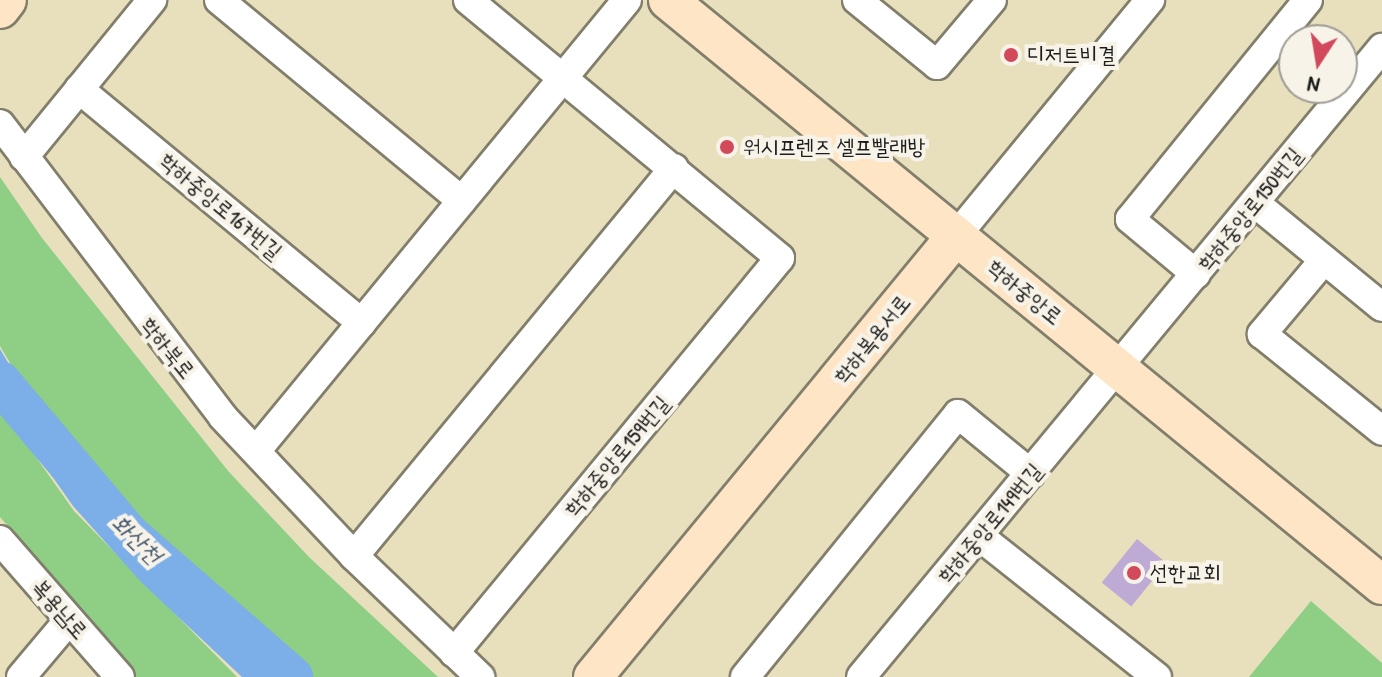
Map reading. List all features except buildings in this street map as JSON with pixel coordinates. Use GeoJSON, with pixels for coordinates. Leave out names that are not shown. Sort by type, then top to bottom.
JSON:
{"type":"FeatureCollection","features":[{"type":"Feature","properties":{"kind":"street"},"geometry":{"type":"LineString","coordinates":[[0,9],[7,0]]}},
{"type":"Feature","properties":{"kind":"street"},"geometry":{"type":"LineString","coordinates":[[24,157],[152,0]]}},
{"type":"Feature","properties":{"kind":"street"},"geometry":{"type":"LineString","coordinates":[[219,0],[462,201]]}},
{"type":"Feature","properties":{"kind":"street"},"geometry":{"type":"LineString","coordinates":[[354,556],[674,168],[468,0]]}},
{"type":"Feature","properties":{"kind":"street"},"geometry":{"type":"LineString","coordinates":[[256,451],[627,0]]}},
{"type":"Feature","properties":{"kind":"street","name":"학하중앙로"},"geometry":{"type":"LineString","coordinates":[[668,0],[1382,585]]}},
{"type":"Feature","properties":{"kind":"street"},"geometry":{"type":"LineString","coordinates":[[857,0],[937,65],[992,0]]}},
{"type":"Feature","properties":{"kind":"street","name":"학하복용서로"},"geometry":{"type":"LineString","coordinates":[[593,677],[1150,0]]}},
{"type":"Feature","properties":{"kind":"street"},"geometry":{"type":"LineString","coordinates":[[1196,274],[1130,219],[1308,0]]}},
{"type":"Feature","properties":{"kind":"street","name":"학하중앙로150번길"},"geometry":{"type":"LineString","coordinates":[[1118,369],[1382,48]]}},
{"type":"Feature","properties":{"kind":"street","name":"학하중앙로167번길"},"geometry":{"type":"LineString","coordinates":[[79,89],[362,323]]}},
{"type":"Feature","properties":{"kind":"street","name":"학하북로"},"geometry":{"type":"LineString","coordinates":[[0,124],[146,322],[256,451],[354,556],[480,677]]}},
{"type":"Feature","properties":{"kind":"street","name":"학하중앙로159번길"},"geometry":{"type":"LineString","coordinates":[[454,653],[780,258],[674,168]]}},
{"type":"Feature","properties":{"kind":"street"},"geometry":{"type":"LineString","coordinates":[[1255,203],[1382,307]]}},
{"type":"Feature","properties":{"kind":"street"},"geometry":{"type":"LineString","coordinates":[[1324,260],[1262,334],[1382,431]]}},
{"type":"Feature","properties":{"kind":"street","name":"학하중앙로149번길"},"geometry":{"type":"LineString","coordinates":[[861,677],[1118,369]]}},
{"type":"Feature","properties":{"kind":"street"},"geometry":{"type":"LineString","coordinates":[[745,677],[958,414],[1031,474]]}},
{"type":"Feature","properties":{"kind":"street"},"geometry":{"type":"LineString","coordinates":[[979,536],[1157,677]]}},
{"type":"Feature","properties":{"kind":"street","name":"복용남로"},"geometry":{"type":"LineString","coordinates":[[0,540],[120,677]]}},
{"type":"Feature","properties":{"kind":"street"},"geometry":{"type":"LineString","coordinates":[[21,677],[69,620]]}},
{"type":"Feature","properties":{"kind":"green space"},"geometry":{"type":"Polygon","coordinates":[[[0,177],[42,238],[229,472],[309,557],[438,677],[292,677],[129,538],[57,443],[0,346],[0,177]]]}},
{"type":"Feature","properties":{"kind":"green space"},"geometry":{"type":"Polygon","coordinates":[[[0,406],[74,511],[237,677],[136,677],[0,517],[0,406]]]}},
{"type":"Feature","properties":{"kind":"green space"},"geometry":{"type":"Polygon","coordinates":[[[1311,601],[1382,663],[1382,677],[1249,677],[1311,601]]]}},
{"type":"Feature","properties":{"kind":"water"},"geometry":{"type":"Polygon","coordinates":[[[0,349],[61,452],[129,539],[291,677],[242,677],[142,583],[73,506],[0,402],[0,349]]]}},
{"type":"Feature","properties":{"kind":"waterway","name":"화산천"},"geometry":{"type":"LineString","coordinates":[[0,382],[128,534],[292,677]]}},
{"type":"Feature","properties":{"kind":"place","name":"디저트비결"},"geometry":{"type":"Point","coordinates":[1011,55]}},
{"type":"Feature","properties":{"kind":"place","name":"워시프렌즈 셀프빨래방"},"geometry":{"type":"Point","coordinates":[727,147]}},
{"type":"Feature","properties":{"kind":"place","name":"선한교회"},"geometry":{"type":"Point","coordinates":[1134,573]}}]}
